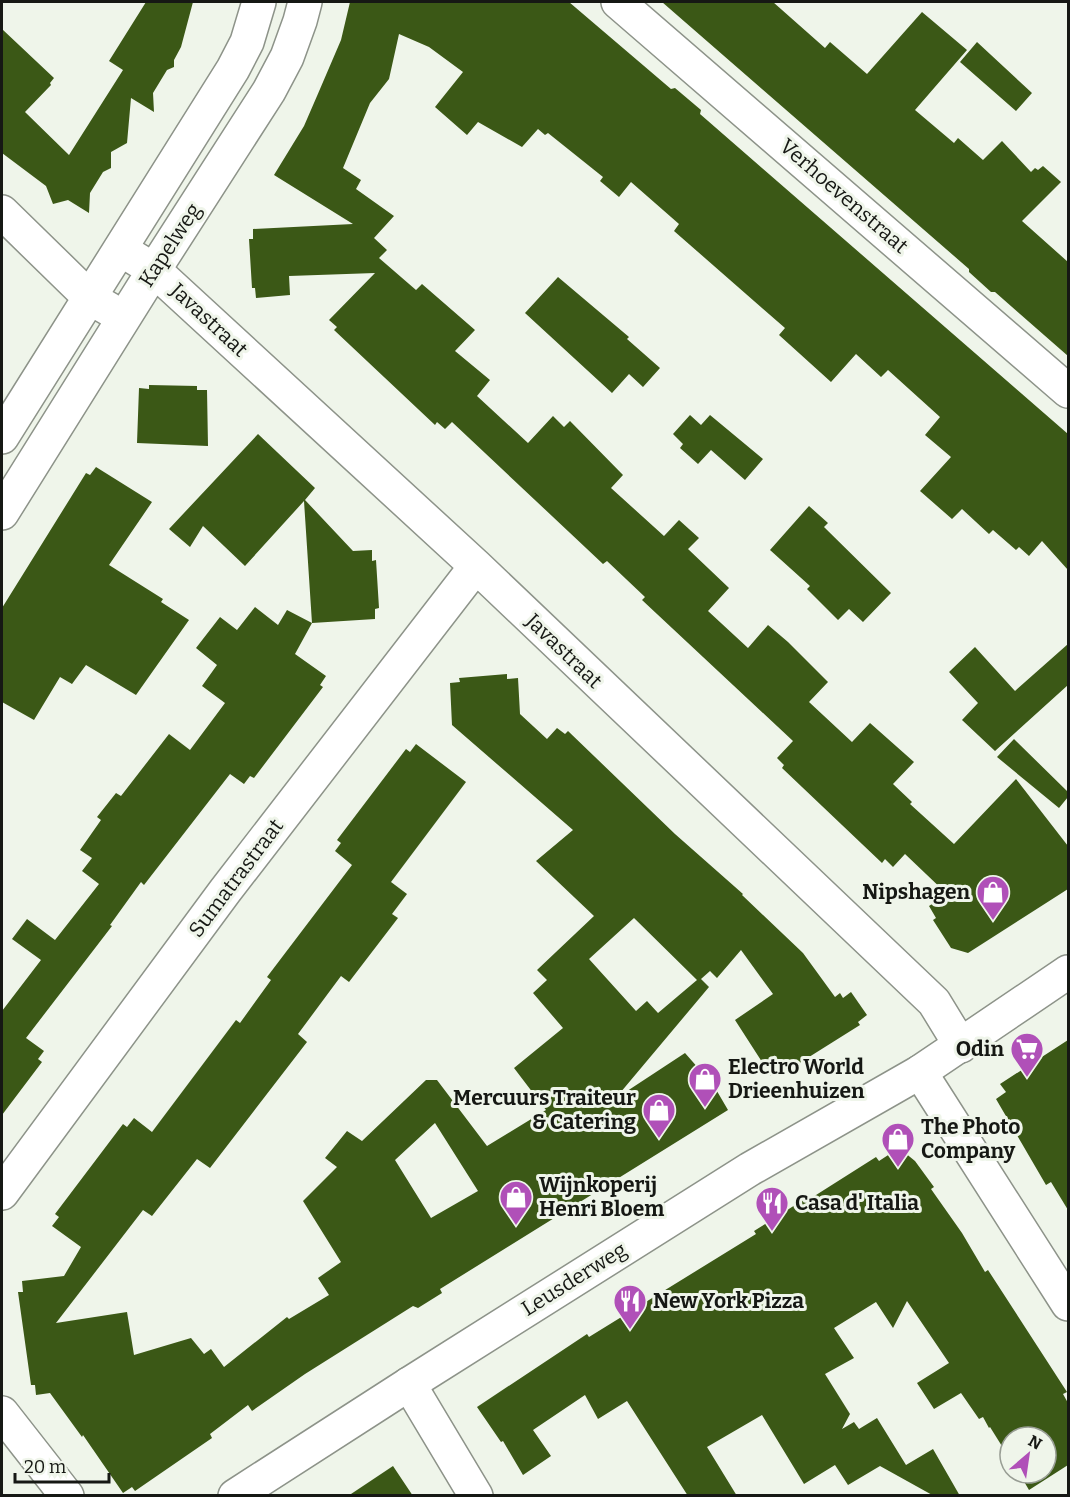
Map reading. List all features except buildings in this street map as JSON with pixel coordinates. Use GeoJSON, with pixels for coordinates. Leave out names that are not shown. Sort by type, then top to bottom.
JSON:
{"type":"FeatureCollection","features":[{"type":"Feature","properties":{"kind":"street","name":"Kapelweg"},"geometry":{"type":"LineString","coordinates":[[2,437],[233,69],[247,42],[259,2]]}},
{"type":"Feature","properties":{"kind":"street","name":"Kapelweg"},"geometry":{"type":"LineString","coordinates":[[2,513],[123,318],[269,91],[287,57],[305,2]]}},
{"type":"Feature","properties":{"kind":"street","name":"Verhoevenstraat"},"geometry":{"type":"LineString","coordinates":[[618,2],[1068,391]]}},
{"type":"Feature","properties":{"kind":"street"},"geometry":{"type":"LineString","coordinates":[[2,212],[90,297],[123,318]]}},
{"type":"Feature","properties":{"kind":"street","name":"Javastraat"},"geometry":{"type":"LineString","coordinates":[[120,249],[154,270],[476,566],[934,1002],[961,1046]]}},
{"type":"Feature","properties":{"kind":"street","name":"Sumatrastraat"},"geometry":{"type":"LineString","coordinates":[[2,1192],[225,891],[476,566]]}},
{"type":"Feature","properties":{"kind":"street","name":"Leusderweg"},"geometry":{"type":"LineString","coordinates":[[236,1496],[750,1169],[920,1072],[1068,972]]}},
{"type":"Feature","properties":{"kind":"street"},"geometry":{"type":"LineString","coordinates":[[920,1072],[1068,1304]]}},
{"type":"Feature","properties":{"kind":"street"},"geometry":{"type":"LineString","coordinates":[[409,1384],[476,1496]]}},
{"type":"Feature","properties":{"kind":"street"},"geometry":{"type":"LineString","coordinates":[[2,1413],[67,1496]]}},
{"type":"Feature","properties":{"kind":"place","name":"Nipshagen"},"geometry":{"type":"Point","coordinates":[993,921]}},
{"type":"Feature","properties":{"kind":"place","name":"Odin"},"geometry":{"type":"Point","coordinates":[1027,1078]}},
{"type":"Feature","properties":{"kind":"place","name":"Electro World Drieenhuizen"},"geometry":{"type":"Point","coordinates":[705,1108]}},
{"type":"Feature","properties":{"kind":"place","name":"Mercuurs Traiteur & Catering"},"geometry":{"type":"Point","coordinates":[659,1139]}},
{"type":"Feature","properties":{"kind":"place","name":"The Photo Company"},"geometry":{"type":"Point","coordinates":[898,1168]}},
{"type":"Feature","properties":{"kind":"place","name":"Wijnkoperij Henri Bloem"},"geometry":{"type":"Point","coordinates":[516,1226]}},
{"type":"Feature","properties":{"kind":"place","name":"Casa d' Italia"},"geometry":{"type":"Point","coordinates":[772,1232]}},
{"type":"Feature","properties":{"kind":"place","name":"New York Pizza"},"geometry":{"type":"Point","coordinates":[630,1330]}}]}
